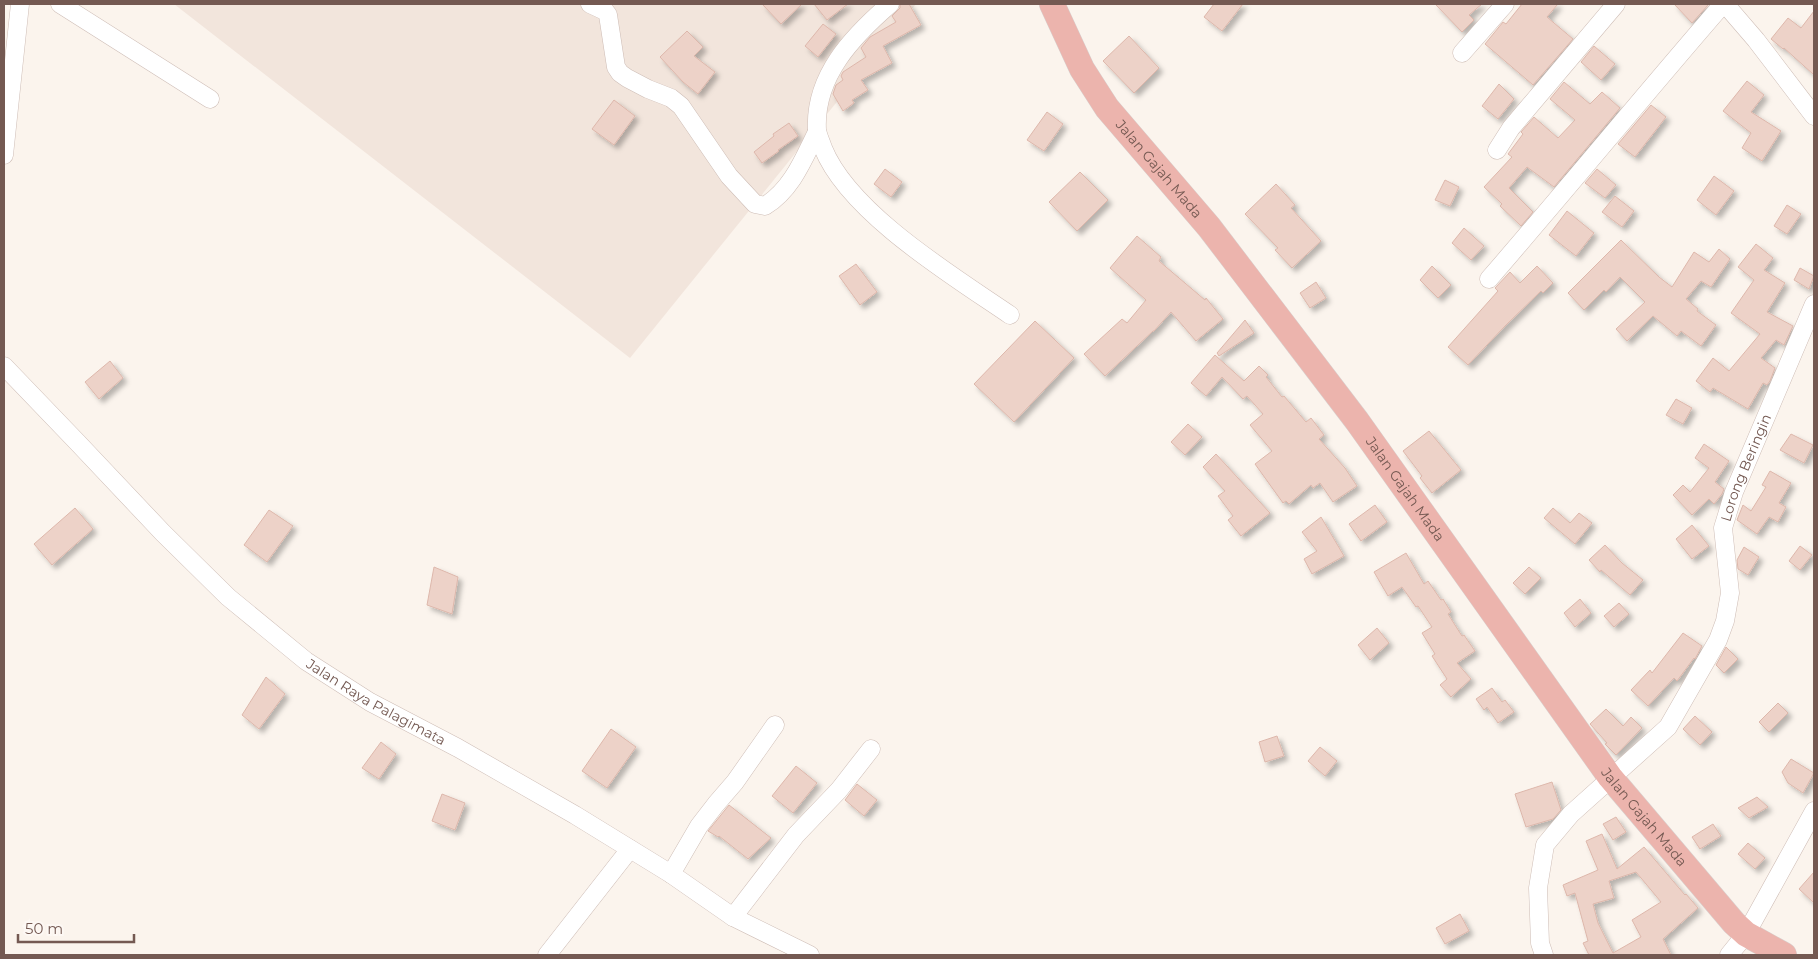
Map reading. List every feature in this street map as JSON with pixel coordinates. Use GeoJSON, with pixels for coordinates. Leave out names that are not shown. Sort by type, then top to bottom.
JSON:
{"type":"FeatureCollection","features":[{"type":"Feature","properties":{"kind":"highway","name":"Jalan Gajah Mada"},"geometry":{"type":"LineString","coordinates":[[1052,4],[1082,69],[1108,108],[1209,227],[1358,421],[1610,777],[1734,923],[1746,934],[1784,955]]}},
{"type":"Feature","properties":{"kind":"street"},"geometry":{"type":"LineString","coordinates":[[4,155],[20,4]]}},
{"type":"Feature","properties":{"kind":"street"},"geometry":{"type":"LineString","coordinates":[[60,4],[210,99]]}},
{"type":"Feature","properties":{"kind":"street"},"geometry":{"type":"LineString","coordinates":[[590,4],[605,11],[608,15],[616,67],[620,73],[648,89],[671,98],[681,106],[729,176],[755,204],[765,206],[777,199],[794,178],[817,132],[825,80],[834,64],[874,18],[890,4]]}},
{"type":"Feature","properties":{"kind":"street"},"geometry":{"type":"LineString","coordinates":[[1462,53],[1505,4]]}},
{"type":"Feature","properties":{"kind":"street"},"geometry":{"type":"LineString","coordinates":[[1497,150],[1511,128],[1616,4]]}},
{"type":"Feature","properties":{"kind":"street"},"geometry":{"type":"LineString","coordinates":[[1489,279],[1639,100],[1724,4],[1756,40],[1814,116]]}},
{"type":"Feature","properties":{"kind":"street"},"geometry":{"type":"LineString","coordinates":[[817,132],[829,162],[875,216],[946,272],[1010,315]]}},
{"type":"Feature","properties":{"kind":"street","name":"Lorong Beringin"},"geometry":{"type":"LineString","coordinates":[[1544,955],[1540,943],[1538,888],[1545,845],[1571,814],[1610,777],[1668,727],[1683,704],[1718,640],[1726,621],[1730,592],[1723,528],[1726,514],[1737,483],[1814,304]]}},
{"type":"Feature","properties":{"kind":"street","name":"Jalan Raya Palagimata"},"geometry":{"type":"LineString","coordinates":[[4,366],[162,533],[228,598],[306,661],[370,702],[458,748],[630,849],[671,874],[733,917],[810,955]]}},
{"type":"Feature","properties":{"kind":"street"},"geometry":{"type":"LineString","coordinates":[[671,874],[699,826],[735,782],[775,725]]}},
{"type":"Feature","properties":{"kind":"street"},"geometry":{"type":"LineString","coordinates":[[733,917],[796,835],[839,790],[871,749]]}},
{"type":"Feature","properties":{"kind":"street"},"geometry":{"type":"LineString","coordinates":[[1730,955],[1746,934],[1814,811]]}},
{"type":"Feature","properties":{"kind":"street"},"geometry":{"type":"LineString","coordinates":[[547,955],[630,849]]}},
{"type":"Feature","properties":{"kind":"shaded area"},"geometry":{"type":"Polygon","coordinates":[[[174,4],[916,4],[630,358],[174,4]]]}},
{"type":"Feature","properties":{"kind":"building"},"geometry":{"type":"Polygon","coordinates":[[[762,4],[802,4],[781,24],[762,4]]]}},
{"type":"Feature","properties":{"kind":"building"},"geometry":{"type":"Polygon","coordinates":[[[814,4],[848,4],[827,20],[814,4]]]}},
{"type":"Feature","properties":{"kind":"building"},"geometry":{"type":"Polygon","coordinates":[[[900,4],[909,4],[921,25],[883,46],[892,63],[861,80],[868,90],[852,100],[854,103],[843,111],[833,94],[836,85],[843,80],[841,76],[843,72],[866,57],[861,48],[870,37],[896,22],[892,16],[900,8],[900,4]]]}},
{"type":"Feature","properties":{"kind":"building"},"geometry":{"type":"Polygon","coordinates":[[[1214,4],[1243,4],[1222,31],[1204,17],[1214,4]]]}},
{"type":"Feature","properties":{"kind":"building"},"geometry":{"type":"Polygon","coordinates":[[[1435,4],[1482,4],[1469,15],[1474,20],[1462,32],[1435,4]]]}},
{"type":"Feature","properties":{"kind":"building"},"geometry":{"type":"Polygon","coordinates":[[[1522,4],[1558,4],[1547,17],[1573,39],[1533,85],[1485,44],[1503,22],[1506,24],[1522,4]]]}},
{"type":"Feature","properties":{"kind":"building"},"geometry":{"type":"Polygon","coordinates":[[[1674,4],[1709,4],[1692,23],[1674,4]]]}},
{"type":"Feature","properties":{"kind":"building"},"geometry":{"type":"Polygon","coordinates":[[[1814,11],[1814,75],[1771,39],[1788,18],[1801,28],[1814,11]]]}},
{"type":"Feature","properties":{"kind":"building"},"geometry":{"type":"Polygon","coordinates":[[[823,24],[836,34],[818,57],[805,46],[823,24]]]}},
{"type":"Feature","properties":{"kind":"building"},"geometry":{"type":"Polygon","coordinates":[[[687,31],[703,47],[694,56],[715,72],[698,94],[683,82],[660,57],[687,31]]]}},
{"type":"Feature","properties":{"kind":"building"},"geometry":{"type":"Polygon","coordinates":[[[1129,36],[1159,68],[1134,93],[1103,61],[1129,36]]]}},
{"type":"Feature","properties":{"kind":"building"},"geometry":{"type":"Polygon","coordinates":[[[1594,46],[1615,64],[1601,80],[1581,62],[1594,46]]]}},
{"type":"Feature","properties":{"kind":"building"},"geometry":{"type":"Polygon","coordinates":[[[1747,81],[1764,95],[1751,112],[1781,131],[1762,161],[1742,148],[1751,133],[1723,111],[1747,81]]]}},
{"type":"Feature","properties":{"kind":"building"},"geometry":{"type":"Polygon","coordinates":[[[1564,82],[1590,104],[1602,92],[1620,108],[1554,187],[1527,167],[1509,188],[1533,212],[1521,226],[1484,187],[1512,157],[1508,154],[1523,134],[1521,132],[1534,117],[1558,138],[1575,120],[1550,99],[1564,82]]]}},
{"type":"Feature","properties":{"kind":"building"},"geometry":{"type":"Polygon","coordinates":[[[1499,84],[1514,99],[1498,119],[1482,106],[1499,84]]]}},
{"type":"Feature","properties":{"kind":"building"},"geometry":{"type":"Polygon","coordinates":[[[614,100],[635,116],[614,145],[592,129],[614,100]]]}},
{"type":"Feature","properties":{"kind":"building"},"geometry":{"type":"Polygon","coordinates":[[[1651,105],[1666,117],[1635,157],[1618,144],[1651,105]]]}},
{"type":"Feature","properties":{"kind":"building"},"geometry":{"type":"Polygon","coordinates":[[[1047,112],[1063,124],[1044,151],[1027,140],[1047,112]]]}},
{"type":"Feature","properties":{"kind":"building"},"geometry":{"type":"Polygon","coordinates":[[[789,123],[798,136],[762,163],[754,152],[774,136],[773,134],[789,123]]]}},
{"type":"Feature","properties":{"kind":"building"},"geometry":{"type":"Polygon","coordinates":[[[885,169],[902,182],[891,197],[874,184],[885,169]]]}},
{"type":"Feature","properties":{"kind":"building"},"geometry":{"type":"Polygon","coordinates":[[[1597,169],[1616,185],[1605,198],[1585,183],[1597,169]]]}},
{"type":"Feature","properties":{"kind":"building"},"geometry":{"type":"Polygon","coordinates":[[[1080,172],[1108,200],[1077,231],[1049,202],[1080,172]]]}},
{"type":"Feature","properties":{"kind":"building"},"geometry":{"type":"Polygon","coordinates":[[[1714,176],[1734,191],[1716,215],[1697,200],[1714,176]]]}},
{"type":"Feature","properties":{"kind":"building"},"geometry":{"type":"Polygon","coordinates":[[[1445,180],[1459,187],[1450,206],[1435,200],[1445,180]]]}},
{"type":"Feature","properties":{"kind":"building"},"geometry":{"type":"Polygon","coordinates":[[[1276,184],[1295,205],[1291,208],[1321,241],[1292,268],[1275,250],[1278,248],[1245,214],[1276,184]]]}},
{"type":"Feature","properties":{"kind":"building"},"geometry":{"type":"Polygon","coordinates":[[[1615,196],[1634,211],[1622,227],[1602,212],[1615,196]]]}},
{"type":"Feature","properties":{"kind":"building"},"geometry":{"type":"Polygon","coordinates":[[[1787,205],[1801,214],[1787,234],[1774,226],[1787,205]]]}},
{"type":"Feature","properties":{"kind":"building"},"geometry":{"type":"Polygon","coordinates":[[[1567,211],[1594,233],[1576,256],[1549,235],[1567,211]]]}},
{"type":"Feature","properties":{"kind":"building"},"geometry":{"type":"Polygon","coordinates":[[[1464,228],[1484,246],[1471,260],[1452,243],[1464,228]]]}},
{"type":"Feature","properties":{"kind":"building"},"geometry":{"type":"Polygon","coordinates":[[[1137,236],[1161,257],[1159,261],[1205,300],[1206,298],[1223,319],[1196,341],[1171,312],[1154,331],[1105,376],[1084,354],[1122,319],[1127,323],[1146,300],[1110,268],[1137,236]]]}},
{"type":"Feature","properties":{"kind":"building"},"geometry":{"type":"Polygon","coordinates":[[[1621,240],[1672,287],[1694,252],[1709,262],[1719,249],[1730,259],[1711,287],[1701,281],[1686,299],[1698,309],[1697,311],[1716,325],[1701,346],[1681,331],[1677,336],[1653,316],[1627,341],[1616,329],[1645,302],[1620,277],[1606,292],[1604,290],[1584,310],[1568,293],[1621,240]]]}},
{"type":"Feature","properties":{"kind":"building"},"geometry":{"type":"Polygon","coordinates":[[[1756,244],[1773,258],[1764,270],[1785,283],[1767,312],[1793,326],[1784,345],[1776,340],[1761,358],[1775,368],[1770,381],[1767,385],[1763,383],[1748,409],[1713,388],[1710,392],[1696,381],[1713,358],[1729,371],[1760,334],[1731,313],[1754,280],[1738,267],[1756,244]]]}},
{"type":"Feature","properties":{"kind":"building"},"geometry":{"type":"Polygon","coordinates":[[[856,264],[877,292],[860,305],[839,276],[856,264]]]}},
{"type":"Feature","properties":{"kind":"building"},"geometry":{"type":"Polygon","coordinates":[[[1432,266],[1451,285],[1438,298],[1420,280],[1432,266]]]}},
{"type":"Feature","properties":{"kind":"building"},"geometry":{"type":"Polygon","coordinates":[[[1537,266],[1553,283],[1543,293],[1541,291],[1468,365],[1448,347],[1498,291],[1495,288],[1510,272],[1520,283],[1537,266]]]}},
{"type":"Feature","properties":{"kind":"building"},"geometry":{"type":"Polygon","coordinates":[[[1800,268],[1814,276],[1809,289],[1794,280],[1800,268]]]}},
{"type":"Feature","properties":{"kind":"building"},"geometry":{"type":"Polygon","coordinates":[[[1316,282],[1326,298],[1310,308],[1300,293],[1316,282]]]}},
{"type":"Feature","properties":{"kind":"building"},"geometry":{"type":"Polygon","coordinates":[[[1245,320],[1254,333],[1219,356],[1217,353],[1245,320]]]}},
{"type":"Feature","properties":{"kind":"building"},"geometry":{"type":"Polygon","coordinates":[[[1035,321],[1074,358],[1014,422],[974,384],[1035,321]]]}},
{"type":"Feature","properties":{"kind":"building"},"geometry":{"type":"Polygon","coordinates":[[[1215,355],[1244,381],[1259,366],[1268,375],[1266,377],[1282,397],[1284,396],[1306,422],[1311,418],[1324,435],[1319,439],[1345,468],[1357,486],[1333,502],[1320,483],[1313,488],[1311,485],[1289,504],[1286,501],[1283,503],[1255,464],[1272,451],[1250,425],[1263,414],[1247,396],[1243,399],[1222,377],[1206,396],[1191,383],[1215,355]]]}},
{"type":"Feature","properties":{"kind":"building"},"geometry":{"type":"Polygon","coordinates":[[[110,361],[123,378],[99,399],[85,382],[110,361]]]}},
{"type":"Feature","properties":{"kind":"building"},"geometry":{"type":"Polygon","coordinates":[[[1676,399],[1692,408],[1683,424],[1666,415],[1676,399]]]}},
{"type":"Feature","properties":{"kind":"building"},"geometry":{"type":"Polygon","coordinates":[[[1188,424],[1202,437],[1185,455],[1171,442],[1188,424]]]}},
{"type":"Feature","properties":{"kind":"building"},"geometry":{"type":"Polygon","coordinates":[[[1429,431],[1461,470],[1432,493],[1403,451],[1429,431]]]}},
{"type":"Feature","properties":{"kind":"building"},"geometry":{"type":"Polygon","coordinates":[[[1791,434],[1813,445],[1804,463],[1780,450],[1791,434]]]}},
{"type":"Feature","properties":{"kind":"building"},"geometry":{"type":"Polygon","coordinates":[[[1704,444],[1729,461],[1715,482],[1724,489],[1722,494],[1714,504],[1709,499],[1692,515],[1673,495],[1683,485],[1690,492],[1709,468],[1695,458],[1704,444]]]}},
{"type":"Feature","properties":{"kind":"building"},"geometry":{"type":"Polygon","coordinates":[[[1216,454],[1270,513],[1241,536],[1228,520],[1233,516],[1218,496],[1225,491],[1203,467],[1216,454]]]}},
{"type":"Feature","properties":{"kind":"building"},"geometry":{"type":"Polygon","coordinates":[[[1770,471],[1791,483],[1779,503],[1786,507],[1778,522],[1769,517],[1757,534],[1737,520],[1743,505],[1751,511],[1766,487],[1762,485],[1770,471]]]}},
{"type":"Feature","properties":{"kind":"building"},"geometry":{"type":"Polygon","coordinates":[[[1375,505],[1387,522],[1361,541],[1349,524],[1375,505]]]}},
{"type":"Feature","properties":{"kind":"building"},"geometry":{"type":"Polygon","coordinates":[[[75,508],[93,529],[52,565],[34,544],[75,508]]]}},
{"type":"Feature","properties":{"kind":"building"},"geometry":{"type":"Polygon","coordinates":[[[1553,508],[1570,523],[1579,513],[1592,523],[1575,544],[1544,518],[1553,508]]]}},
{"type":"Feature","properties":{"kind":"building"},"geometry":{"type":"Polygon","coordinates":[[[269,510],[293,526],[267,562],[244,545],[269,510]]]}},
{"type":"Feature","properties":{"kind":"building"},"geometry":{"type":"Polygon","coordinates":[[[1321,517],[1344,556],[1312,574],[1304,559],[1317,551],[1302,532],[1321,517]]]}},
{"type":"Feature","properties":{"kind":"building"},"geometry":{"type":"Polygon","coordinates":[[[1692,525],[1709,546],[1692,559],[1676,539],[1692,525]]]}},
{"type":"Feature","properties":{"kind":"building"},"geometry":{"type":"Polygon","coordinates":[[[1605,545],[1622,563],[1643,580],[1630,595],[1601,570],[1600,572],[1589,560],[1605,545]]]}},
{"type":"Feature","properties":{"kind":"building"},"geometry":{"type":"Polygon","coordinates":[[[1800,546],[1812,555],[1800,570],[1789,561],[1800,546]]]}},
{"type":"Feature","properties":{"kind":"building"},"geometry":{"type":"Polygon","coordinates":[[[1744,547],[1759,557],[1748,575],[1738,569],[1737,560],[1744,547]]]}},
{"type":"Feature","properties":{"kind":"building"},"geometry":{"type":"Polygon","coordinates":[[[1406,553],[1424,584],[1428,581],[1441,600],[1443,599],[1451,612],[1448,614],[1462,636],[1464,635],[1475,651],[1457,663],[1471,679],[1451,697],[1440,685],[1447,679],[1432,656],[1435,654],[1422,633],[1432,627],[1402,587],[1388,596],[1374,572],[1406,553]]]}},
{"type":"Feature","properties":{"kind":"building"},"geometry":{"type":"Polygon","coordinates":[[[434,567],[458,577],[452,614],[427,605],[434,567]]]}},
{"type":"Feature","properties":{"kind":"building"},"geometry":{"type":"Polygon","coordinates":[[[1529,567],[1541,578],[1525,594],[1513,583],[1529,567]]]}},
{"type":"Feature","properties":{"kind":"building"},"geometry":{"type":"Polygon","coordinates":[[[1580,599],[1591,613],[1575,627],[1564,613],[1580,599]]]}},
{"type":"Feature","properties":{"kind":"building"},"geometry":{"type":"Polygon","coordinates":[[[1619,603],[1629,614],[1614,627],[1604,616],[1619,603]]]}},
{"type":"Feature","properties":{"kind":"building"},"geometry":{"type":"Polygon","coordinates":[[[1377,628],[1389,643],[1370,660],[1358,645],[1377,628]]]}},
{"type":"Feature","properties":{"kind":"building"},"geometry":{"type":"Polygon","coordinates":[[[1683,633],[1702,646],[1695,659],[1677,681],[1674,678],[1648,706],[1631,690],[1650,670],[1652,673],[1683,633]]]}},
{"type":"Feature","properties":{"kind":"building"},"geometry":{"type":"Polygon","coordinates":[[[1726,647],[1738,659],[1724,673],[1716,665],[1726,647]]]}},
{"type":"Feature","properties":{"kind":"building"},"geometry":{"type":"Polygon","coordinates":[[[266,677],[285,694],[259,729],[242,715],[266,677]]]}},
{"type":"Feature","properties":{"kind":"building"},"geometry":{"type":"Polygon","coordinates":[[[1492,688],[1502,702],[1505,700],[1514,712],[1498,723],[1487,707],[1484,710],[1476,699],[1492,688]]]}},
{"type":"Feature","properties":{"kind":"building"},"geometry":{"type":"Polygon","coordinates":[[[1778,703],[1788,713],[1769,732],[1759,722],[1778,703]]]}},
{"type":"Feature","properties":{"kind":"building"},"geometry":{"type":"Polygon","coordinates":[[[1606,709],[1623,726],[1631,717],[1642,728],[1616,755],[1590,724],[1606,709]]]}},
{"type":"Feature","properties":{"kind":"building"},"geometry":{"type":"Polygon","coordinates":[[[1695,716],[1712,732],[1700,745],[1683,729],[1695,716]]]}},
{"type":"Feature","properties":{"kind":"building"},"geometry":{"type":"Polygon","coordinates":[[[611,729],[636,747],[607,788],[582,771],[611,729]]]}},
{"type":"Feature","properties":{"kind":"building"},"geometry":{"type":"Polygon","coordinates":[[[1277,736],[1284,756],[1265,762],[1259,742],[1277,736]]]}},
{"type":"Feature","properties":{"kind":"building"},"geometry":{"type":"Polygon","coordinates":[[[381,742],[396,754],[379,779],[362,768],[381,742]]]}},
{"type":"Feature","properties":{"kind":"building"},"geometry":{"type":"Polygon","coordinates":[[[1320,747],[1337,761],[1325,776],[1308,761],[1320,747]]]}},
{"type":"Feature","properties":{"kind":"building"},"geometry":{"type":"Polygon","coordinates":[[[1791,759],[1814,773],[1803,793],[1788,783],[1782,772],[1791,759]]]}},
{"type":"Feature","properties":{"kind":"building"},"geometry":{"type":"Polygon","coordinates":[[[796,766],[817,783],[793,813],[772,796],[796,766]]]}},
{"type":"Feature","properties":{"kind":"building"},"geometry":{"type":"Polygon","coordinates":[[[1552,782],[1561,810],[1553,819],[1526,827],[1515,794],[1552,782]]]}},
{"type":"Feature","properties":{"kind":"building"},"geometry":{"type":"Polygon","coordinates":[[[857,784],[877,800],[864,816],[845,800],[857,784]]]}},
{"type":"Feature","properties":{"kind":"building"},"geometry":{"type":"Polygon","coordinates":[[[442,794],[465,803],[455,830],[432,821],[442,794]]]}},
{"type":"Feature","properties":{"kind":"building"},"geometry":{"type":"Polygon","coordinates":[[[1757,797],[1768,807],[1749,818],[1738,808],[1757,797]]]}},
{"type":"Feature","properties":{"kind":"building"},"geometry":{"type":"Polygon","coordinates":[[[729,805],[771,838],[748,859],[719,836],[708,831],[729,805]]]}},
{"type":"Feature","properties":{"kind":"building"},"geometry":{"type":"Polygon","coordinates":[[[1616,817],[1626,832],[1613,840],[1603,824],[1616,817]]]}},
{"type":"Feature","properties":{"kind":"building"},"geometry":{"type":"Polygon","coordinates":[[[1713,824],[1721,836],[1700,849],[1692,837],[1713,824]]]}},
{"type":"Feature","properties":{"kind":"building"},"geometry":{"type":"Polygon","coordinates":[[[1602,834],[1617,869],[1644,847],[1698,908],[1663,939],[1671,955],[1589,955],[1583,943],[1588,941],[1575,893],[1567,896],[1563,885],[1598,870],[1586,841],[1602,834]],[[1636,872],[1609,881],[1614,898],[1593,904],[1598,923],[1613,953],[1641,937],[1632,920],[1661,902],[1636,872]]]}},
{"type":"Feature","properties":{"kind":"building"},"geometry":{"type":"Polygon","coordinates":[[[1748,843],[1765,858],[1755,869],[1738,854],[1748,843]]]}},
{"type":"Feature","properties":{"kind":"building"},"geometry":{"type":"Polygon","coordinates":[[[1814,872],[1814,903],[1799,889],[1814,872]]]}},
{"type":"Feature","properties":{"kind":"building"},"geometry":{"type":"Polygon","coordinates":[[[1460,914],[1469,931],[1445,944],[1436,928],[1460,914]]]}}]}
